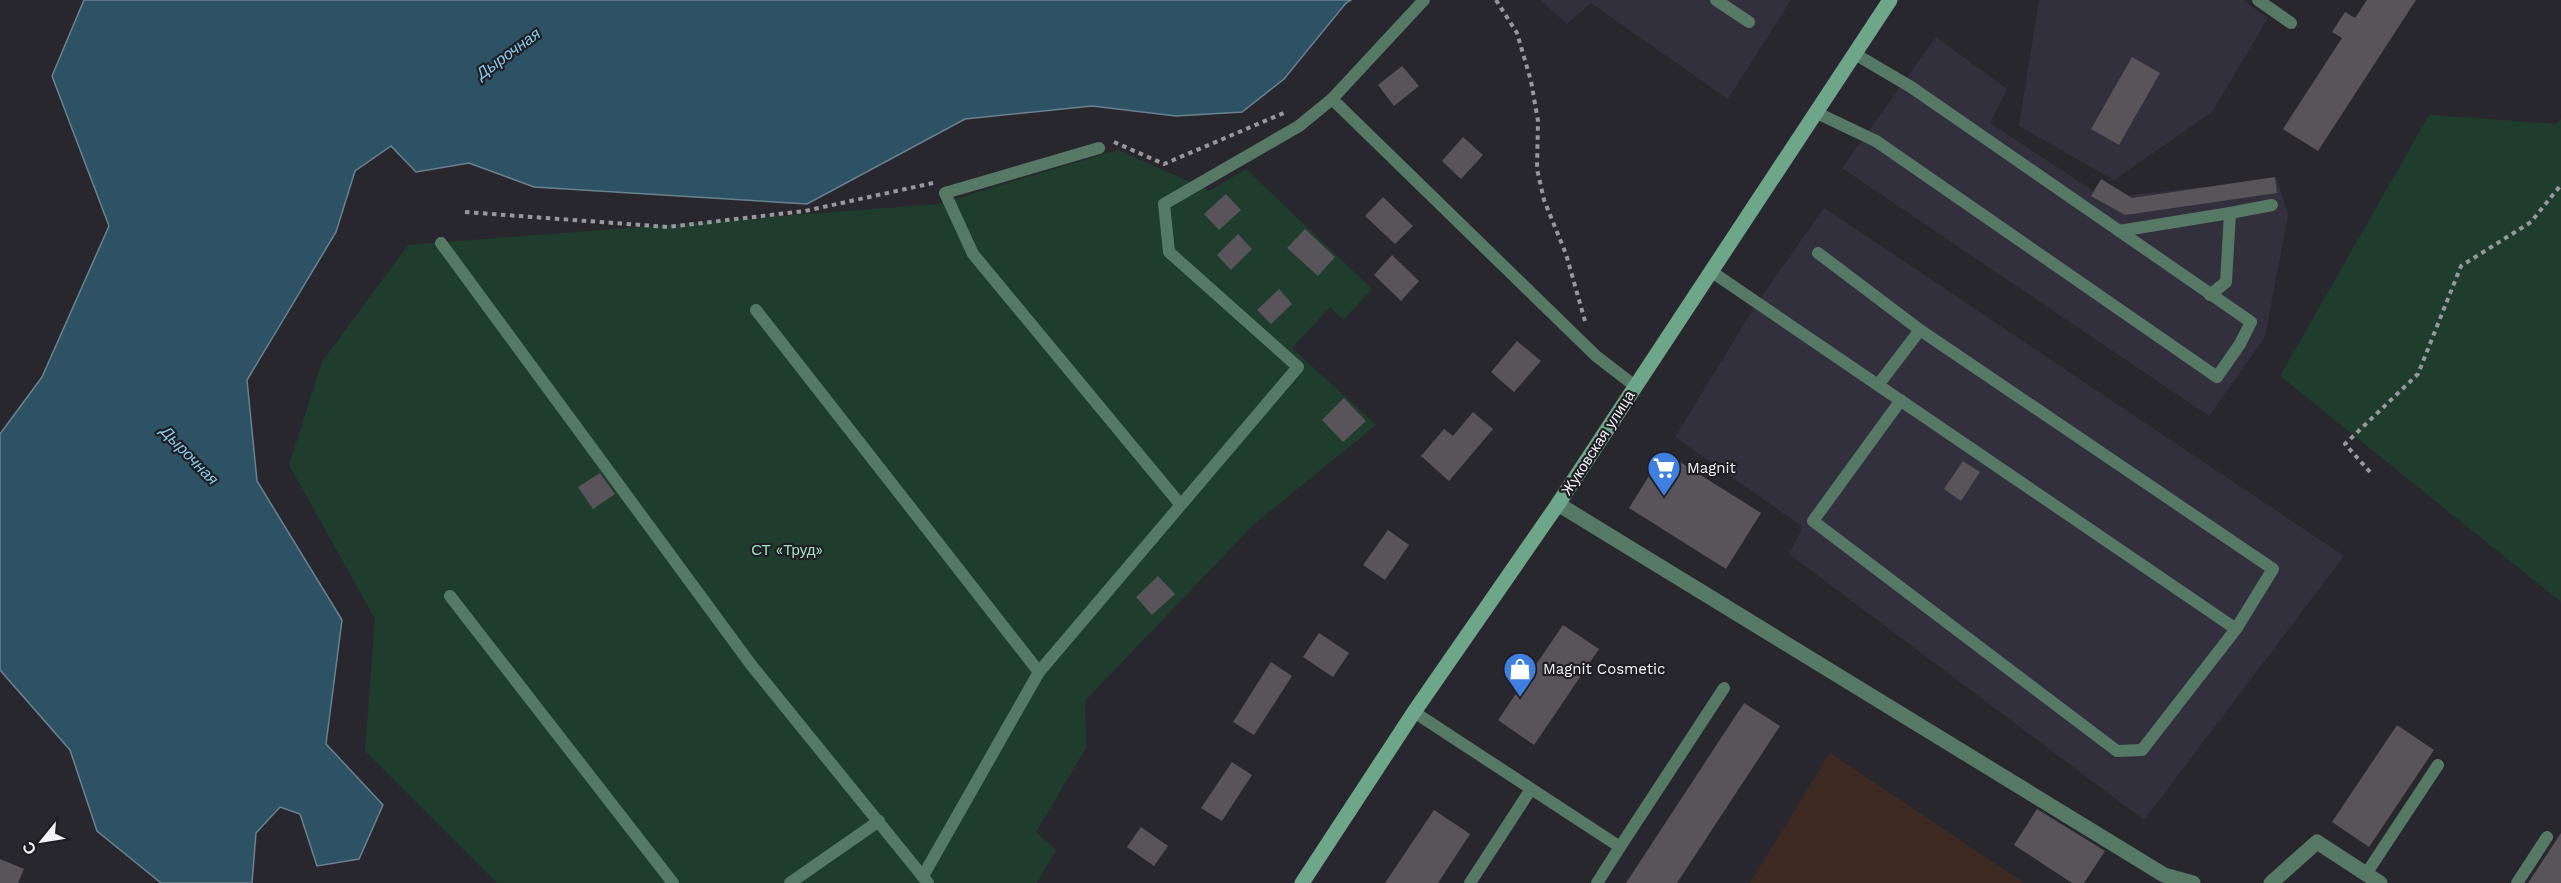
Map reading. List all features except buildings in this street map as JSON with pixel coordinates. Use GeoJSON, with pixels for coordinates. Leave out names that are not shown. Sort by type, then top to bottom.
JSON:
{"type":"FeatureCollection","features":[{"type":"Feature","properties":{"kind":"main road","name":"Жуковская улица"},"geometry":{"type":"LineString","coordinates":[[1302,883],[1414,712],[1558,504],[1890,0]]}},
{"type":"Feature","properties":{"kind":"street"},"geometry":{"type":"LineString","coordinates":[[1558,504],[2164,875],[2193,883]]}},
{"type":"Feature","properties":{"kind":"street"},"geometry":{"type":"LineString","coordinates":[[2271,883],[2317,842],[2380,883]]}},
{"type":"Feature","properties":{"kind":"lane"},"geometry":{"type":"LineString","coordinates":[[441,243],[752,666],[926,879],[1039,672],[1298,367],[1169,252],[1164,204],[1299,126],[1332,99],[1424,0]]}},
{"type":"Feature","properties":{"kind":"lane"},"geometry":{"type":"LineString","coordinates":[[1716,0],[1749,22]]}},
{"type":"Feature","properties":{"kind":"lane"},"geometry":{"type":"LineString","coordinates":[[2258,0],[2291,23]]}},
{"type":"Feature","properties":{"kind":"lane"},"geometry":{"type":"LineString","coordinates":[[1817,113],[1876,141],[2217,377],[2240,344],[2251,322],[1911,87],[1855,54]]}},
{"type":"Feature","properties":{"kind":"lane"},"geometry":{"type":"LineString","coordinates":[[1332,99],[1596,356],[1635,386]]}},
{"type":"Feature","properties":{"kind":"lane"},"geometry":{"type":"LineString","coordinates":[[1102,143],[945,193],[973,254],[1180,504]]}},
{"type":"Feature","properties":{"kind":"lane"},"geometry":{"type":"LineString","coordinates":[[2119,231],[2272,205]]}},
{"type":"Feature","properties":{"kind":"lane"},"geometry":{"type":"LineString","coordinates":[[2210,295],[2226,282],[2230,213]]}},
{"type":"Feature","properties":{"kind":"lane"},"geometry":{"type":"LineString","coordinates":[[1818,253],[1920,330],[2273,569],[2236,629],[2142,750],[2117,751],[1813,521],[1900,400]]}},
{"type":"Feature","properties":{"kind":"lane"},"geometry":{"type":"LineString","coordinates":[[1712,272],[2236,629]]}},
{"type":"Feature","properties":{"kind":"lane"},"geometry":{"type":"LineString","coordinates":[[756,310],[1039,672]]}},
{"type":"Feature","properties":{"kind":"lane"},"geometry":{"type":"LineString","coordinates":[[1878,385],[1920,330]]}},
{"type":"Feature","properties":{"kind":"lane"},"geometry":{"type":"LineString","coordinates":[[450,596],[673,883]]}},
{"type":"Feature","properties":{"kind":"lane"},"geometry":{"type":"LineString","coordinates":[[1597,883],[1724,688]]}},
{"type":"Feature","properties":{"kind":"lane"},"geometry":{"type":"LineString","coordinates":[[1414,712],[1620,847]]}},
{"type":"Feature","properties":{"kind":"lane"},"geometry":{"type":"LineString","coordinates":[[2366,874],[2438,765]]}},
{"type":"Feature","properties":{"kind":"lane"},"geometry":{"type":"LineString","coordinates":[[1470,883],[1531,789]]}},
{"type":"Feature","properties":{"kind":"lane"},"geometry":{"type":"LineString","coordinates":[[790,883],[879,821]]}},
{"type":"Feature","properties":{"kind":"lane"},"geometry":{"type":"LineString","coordinates":[[2517,883],[2547,837]]}},
{"type":"Feature","properties":{"kind":"path"},"geometry":{"type":"LineString","coordinates":[[1496,0],[1517,33],[1531,81],[1538,121],[1537,169],[1544,200],[1566,254],[1586,322]]}},
{"type":"Feature","properties":{"kind":"path"},"geometry":{"type":"LineString","coordinates":[[1102,143],[1164,164],[1291,110]]}},
{"type":"Feature","properties":{"kind":"path"},"geometry":{"type":"LineString","coordinates":[[465,212],[668,227],[805,211],[942,181]]}},
{"type":"Feature","properties":{"kind":"path"},"geometry":{"type":"LineString","coordinates":[[2370,472],[2345,444],[2418,374],[2461,266],[2531,222],[2561,185]]}},
{"type":"Feature","properties":{"kind":"shaded area"},"geometry":{"type":"Polygon","coordinates":[[[1540,0],[1791,0],[1728,99],[1591,3],[1567,24],[1540,0]]]}},
{"type":"Feature","properties":{"kind":"shaded area"},"geometry":{"type":"Polygon","coordinates":[[[2039,0],[2243,0],[2268,18],[2212,112],[2114,180],[2019,126],[2039,0]]]}},
{"type":"Feature","properties":{"kind":"shaded area"},"geometry":{"type":"Polygon","coordinates":[[[1936,37],[2007,89],[1990,123],[2104,198],[2277,179],[2288,215],[2265,337],[2209,416],[1842,168],[1936,37]]]}},
{"type":"Feature","properties":{"kind":"shaded area"},"geometry":{"type":"Polygon","coordinates":[[[1824,208],[2344,556],[2144,820],[1789,554],[1803,527],[1675,437],[1757,303],[1824,208]]]}},
{"type":"Feature","properties":{"kind":"shaded area"},"geometry":{"type":"Polygon","coordinates":[[[1830,753],[2024,883],[1750,883],[1830,753]]]}},
{"type":"Feature","properties":{"kind":"green space"},"geometry":{"type":"Polygon","coordinates":[[[2429,115],[2556,124],[2561,119],[2561,602],[2280,376],[2429,115]]]}},
{"type":"Feature","properties":{"kind":"green space","name":"СТ «Труд»"},"geometry":{"type":"Polygon","coordinates":[[[1118,150],[1210,191],[1246,169],[1372,289],[1343,320],[1330,307],[1292,348],[1376,425],[1253,525],[1085,701],[1086,748],[1036,832],[1056,850],[1037,883],[497,883],[365,751],[375,619],[289,465],[322,362],[408,245],[938,204],[1118,150]]]}},
{"type":"Feature","properties":{"kind":"water","name":"Дырочная"},"geometry":{"type":"Polygon","coordinates":[[[84,0],[1351,0],[1346,3],[1284,79],[1242,112],[1176,116],[1092,106],[965,119],[807,204],[534,187],[469,163],[416,172],[391,146],[355,171],[336,232],[247,380],[257,481],[342,620],[326,744],[383,805],[359,859],[317,866],[300,814],[280,807],[256,833],[252,883],[161,883],[97,831],[70,750],[0,670],[0,434],[42,377],[109,226],[52,76],[84,0]]]}},
{"type":"Feature","properties":{"kind":"place","name":"Magnit"},"geometry":{"type":"Point","coordinates":[1664,497]}},
{"type":"Feature","properties":{"kind":"place","name":"Magnit Cosmetic"},"geometry":{"type":"Point","coordinates":[1520,698]}}]}
